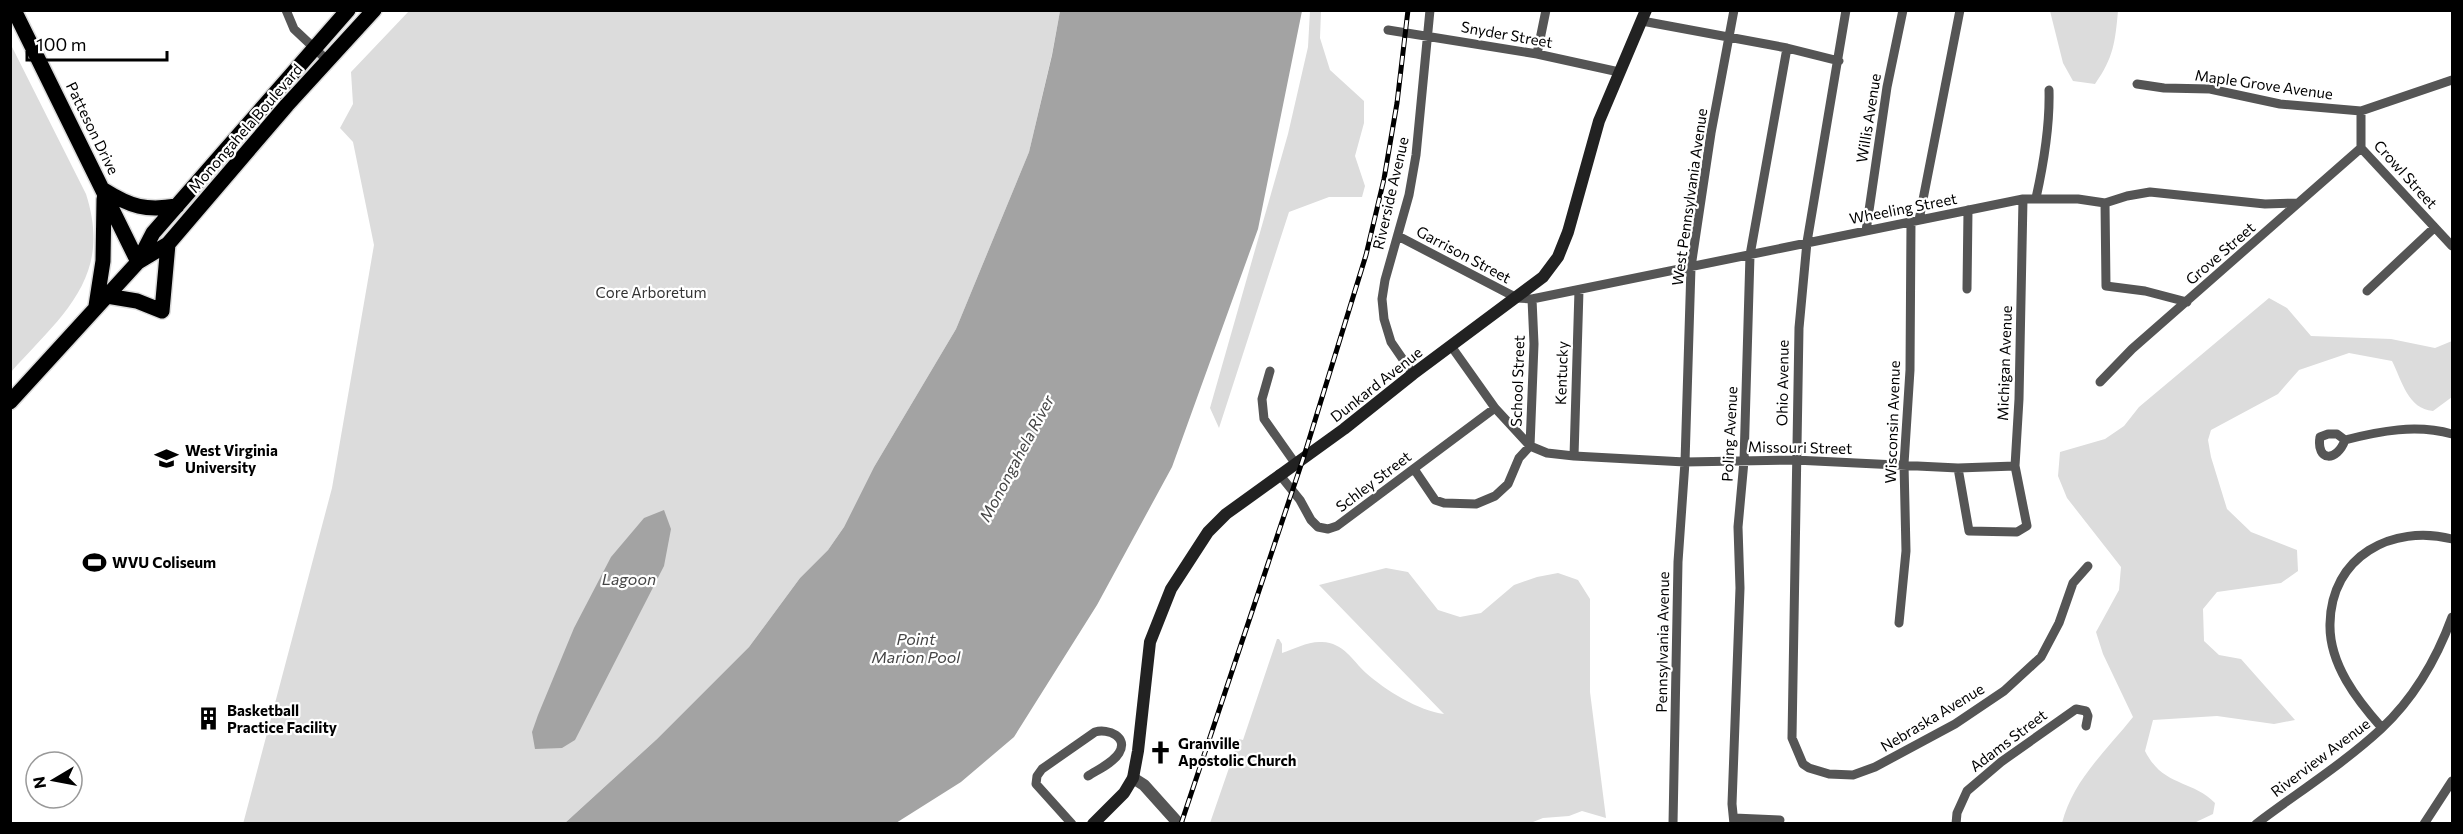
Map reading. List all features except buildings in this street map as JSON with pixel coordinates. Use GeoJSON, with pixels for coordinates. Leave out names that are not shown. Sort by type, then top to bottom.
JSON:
{"type":"FeatureCollection","features":[{"type":"Feature","properties":{"kind":"main road","name":"Patteson Drive"},"geometry":{"type":"LineString","coordinates":[[14,10],[138,262]]}},
{"type":"Feature","properties":{"kind":"main road","name":"Monongahela Boulevard"},"geometry":{"type":"LineString","coordinates":[[10,402],[138,262],[153,233],[348,10]]}},
{"type":"Feature","properties":{"kind":"main road","name":"Monongahela Boulevard"},"geometry":{"type":"LineString","coordinates":[[138,262],[168,244],[287,105],[374,10]]}},
{"type":"Feature","properties":{"kind":"main road","name":"Dunkard Avenue"},"geometry":{"type":"LineString","coordinates":[[1133,777],[1143,714],[1150,642],[1171,589],[1208,532],[1226,514],[1344,429],[1542,277],[1558,257],[1568,232],[1599,121],[1644,16]]}},
{"type":"Feature","properties":{"kind":"main road"},"geometry":{"type":"LineString","coordinates":[[104,190],[125,202],[143,208],[177,206]]}},
{"type":"Feature","properties":{"kind":"main road"},"geometry":{"type":"LineString","coordinates":[[96,308],[103,261],[104,190]]}},
{"type":"Feature","properties":{"kind":"main road"},"geometry":{"type":"LineString","coordinates":[[107,297],[137,301],[162,310],[168,244]]}},
{"type":"Feature","properties":{"kind":"main road"},"geometry":{"type":"LineString","coordinates":[[1094,824],[1124,793],[1133,777]]}},
{"type":"Feature","properties":{"kind":"street"},"geometry":{"type":"LineString","coordinates":[[286,10],[294,28],[328,61]]}},
{"type":"Feature","properties":{"kind":"street","name":"Riverside Avenue"},"geometry":{"type":"LineString","coordinates":[[1413,374],[1391,342],[1383,319],[1382,299],[1416,155],[1430,10]]}},
{"type":"Feature","properties":{"kind":"street"},"geometry":{"type":"LineString","coordinates":[[1537,54],[1546,10]]}},
{"type":"Feature","properties":{"kind":"street","name":"West Pennsylvania Avenue"},"geometry":{"type":"LineString","coordinates":[[1685,462],[1691,267],[1711,133],[1734,10]]}},
{"type":"Feature","properties":{"kind":"street","name":"Ohio Avenue"},"geometry":{"type":"LineString","coordinates":[[1799,758],[1792,738],[1799,328],[1807,242],[1839,61],[1845,10]]}},
{"type":"Feature","properties":{"kind":"street","name":"Willis Avenue"},"geometry":{"type":"LineString","coordinates":[[1866,231],[1887,87],[1903,10]]}},
{"type":"Feature","properties":{"kind":"street","name":"Wisconsin Avenue"},"geometry":{"type":"LineString","coordinates":[[1899,623],[1906,551],[1904,464],[1915,221],[1960,10]]}},
{"type":"Feature","properties":{"kind":"street"},"geometry":{"type":"LineString","coordinates":[[1644,16],[1730,39],[1787,48],[1839,61]]}},
{"type":"Feature","properties":{"kind":"street","name":"Snyder Street"},"geometry":{"type":"LineString","coordinates":[[1388,30],[1537,54],[1619,72]]}},
{"type":"Feature","properties":{"kind":"street","name":"Poling Avenue"},"geometry":{"type":"LineString","coordinates":[[1734,821],[1740,588],[1738,527],[1744,461],[1750,255],[1787,48]]}},
{"type":"Feature","properties":{"kind":"street","name":"Maple Grove Avenue"},"geometry":{"type":"LineString","coordinates":[[2137,84],[2210,90],[2280,104],[2361,111],[2452,80]]}},
{"type":"Feature","properties":{"kind":"street"},"geometry":{"type":"LineString","coordinates":[[2036,198],[2049,127],[2049,90]]}},
{"type":"Feature","properties":{"kind":"street","name":"Crowl Street"},"geometry":{"type":"LineString","coordinates":[[2361,111],[2361,148],[2452,246]]}},
{"type":"Feature","properties":{"kind":"street","name":"Grove Street"},"geometry":{"type":"LineString","coordinates":[[2100,382],[2127,354],[2361,148]]}},
{"type":"Feature","properties":{"kind":"street","name":"Wheeling Street"},"geometry":{"type":"LineString","coordinates":[[1516,298],[1532,299],[1579,290],[2023,199],[2078,199],[2105,203],[2150,192],[2265,204],[2298,204]]}},
{"type":"Feature","properties":{"kind":"street","name":"Michigan Avenue"},"geometry":{"type":"LineString","coordinates":[[1958,468],[1969,531],[2017,532],[2027,526],[2015,466],[2019,399],[2023,199]]}},
{"type":"Feature","properties":{"kind":"street"},"geometry":{"type":"LineString","coordinates":[[2105,203],[2106,286],[2145,291],[2187,302]]}},
{"type":"Feature","properties":{"kind":"street"},"geometry":{"type":"LineString","coordinates":[[1967,289],[1968,210]]}},
{"type":"Feature","properties":{"kind":"street"},"geometry":{"type":"LineString","coordinates":[[2367,291],[2434,228]]}},
{"type":"Feature","properties":{"kind":"street","name":"Garrison Street"},"geometry":{"type":"LineString","coordinates":[[1398,236],[1516,298]]}},
{"type":"Feature","properties":{"kind":"street","name":"Kentucky"},"geometry":{"type":"LineString","coordinates":[[1574,456],[1579,290]]}},
{"type":"Feature","properties":{"kind":"street","name":"School Street"},"geometry":{"type":"LineString","coordinates":[[1413,469],[1435,500],[1444,503],[1476,504],[1495,496],[1508,484],[1519,458],[1530,446],[1534,344],[1532,299]]}},
{"type":"Feature","properties":{"kind":"street"},"geometry":{"type":"LineString","coordinates":[[1450,346],[1495,408],[1530,446]]}},
{"type":"Feature","properties":{"kind":"street"},"geometry":{"type":"LineString","coordinates":[[1270,371],[1262,399],[1264,419],[1294,463]]}},
{"type":"Feature","properties":{"kind":"street","name":"Schley Street"},"geometry":{"type":"LineString","coordinates":[[1279,474],[1300,500],[1311,520],[1318,527],[1328,529],[1337,526],[1495,408]]}},
{"type":"Feature","properties":{"kind":"street"},"geometry":{"type":"LineString","coordinates":[[2344,440],[2393,430],[2418,429],[2452,434]]}},
{"type":"Feature","properties":{"kind":"street","name":"Missouri Street"},"geometry":{"type":"LineString","coordinates":[[1530,446],[1547,453],[1574,456],[1685,462],[1795,460],[1958,468],[2015,466]]}},
{"type":"Feature","properties":{"kind":"street","name":"Pennsylvania Avenue"},"geometry":{"type":"LineString","coordinates":[[1673,824],[1678,562],[1685,462]]}},
{"type":"Feature","properties":{"kind":"street"},"geometry":{"type":"LineString","coordinates":[[2382,728],[2362,705],[2346,680],[2336,654],[2330,625],[2335,594],[2348,570],[2368,549],[2393,539],[2420,534],[2452,538]]}},
{"type":"Feature","properties":{"kind":"street","name":"Nebraska Avenue"},"geometry":{"type":"LineString","coordinates":[[1799,758],[1809,768],[1829,774],[1853,775],[1875,767],[1955,724],[2004,691],[2041,657],[2059,623],[2073,583],[2088,566]]}},
{"type":"Feature","properties":{"kind":"street","name":"Riverview Avenue"},"geometry":{"type":"LineString","coordinates":[[2256,824],[2382,728],[2412,694],[2435,657],[2452,617]]}},
{"type":"Feature","properties":{"kind":"street","name":"Adams Street"},"geometry":{"type":"LineString","coordinates":[[1956,824],[1957,813],[1967,791],[2001,762],[2076,709],[2086,711],[2088,717],[2086,726]]}},
{"type":"Feature","properties":{"kind":"street"},"geometry":{"type":"LineString","coordinates":[[1072,824],[1036,784],[1037,776],[1042,769],[1095,732],[1103,730],[1119,736],[1122,743],[1116,758],[1088,776]]}},
{"type":"Feature","properties":{"kind":"street"},"geometry":{"type":"LineString","coordinates":[[1122,743],[1139,744]]}},
{"type":"Feature","properties":{"kind":"street"},"geometry":{"type":"LineString","coordinates":[[1133,777],[1144,785],[1179,824]]}},
{"type":"Feature","properties":{"kind":"street"},"geometry":{"type":"LineString","coordinates":[[2424,824],[2452,781]]}},
{"type":"Feature","properties":{"kind":"street"},"geometry":{"type":"LineString","coordinates":[[1734,821],[1780,820]]}},
{"type":"Feature","properties":{"kind":"green space","name":"Core Arboretum"},"geometry":{"type":"Polygon","coordinates":[[[409,11],[1060,11],[1029,152],[956,329],[874,467],[844,527],[828,550],[800,578],[749,647],[657,739],[565,823],[243,824],[332,488],[374,245],[353,142],[340,128],[353,104],[351,72],[409,11]]]}},
{"type":"Feature","properties":{"kind":"green space"},"geometry":{"type":"Polygon","coordinates":[[[1310,11],[1321,11],[1320,38],[1330,70],[1364,101],[1364,123],[1355,156],[1365,186],[1362,197],[1329,197],[1289,212],[1219,428],[1210,408],[1288,134],[1308,47],[1310,11]]]}},
{"type":"Feature","properties":{"kind":"green space"},"geometry":{"type":"Polygon","coordinates":[[[2050,11],[2118,11],[2112,49],[2106,66],[2095,84],[2073,81],[2063,63],[2050,11]]]}},
{"type":"Feature","properties":{"kind":"green space"},"geometry":{"type":"Polygon","coordinates":[[[10,43],[86,194],[93,223],[93,249],[88,272],[78,293],[48,332],[11,372],[10,43]]]}},
{"type":"Feature","properties":{"kind":"green space"},"geometry":{"type":"Polygon","coordinates":[[[2269,298],[2287,308],[2311,336],[2391,339],[2435,348],[2452,341],[2452,397],[2433,411],[2424,409],[2417,405],[2407,393],[2392,361],[2349,353],[2299,370],[2278,394],[2211,430],[2208,440],[2211,457],[2227,509],[2251,532],[2297,550],[2298,571],[2281,583],[2217,592],[2203,609],[2204,641],[2219,655],[2241,659],[2295,720],[2274,724],[2217,716],[2153,720],[2145,751],[2152,763],[2169,777],[2206,795],[2215,803],[2213,814],[2194,823],[2062,823],[2067,807],[2082,780],[2133,717],[2103,654],[2096,632],[2119,590],[2121,567],[2067,498],[2058,476],[2060,452],[2105,439],[2124,426],[2139,407],[2269,298]]]}},
{"type":"Feature","properties":{"kind":"green space"},"geometry":{"type":"Polygon","coordinates":[[[1386,568],[1408,572],[1438,610],[1460,617],[1481,613],[1514,585],[1537,577],[1558,573],[1578,580],[1590,599],[1590,692],[1606,818],[1582,811],[1569,816],[1543,818],[1528,824],[1210,823],[1239,739],[1243,740],[1277,639],[1282,644],[1282,653],[1312,643],[1322,642],[1336,645],[1392,693],[1424,709],[1444,714],[1319,585],[1386,568]]]}},
{"type":"Feature","properties":{"kind":"water","name":"Point Marion Pool"},"geometry":{"type":"Polygon","coordinates":[[[1060,11],[1302,11],[1258,229],[1172,467],[1097,605],[1014,737],[961,782],[896,823],[565,823],[657,739],[749,647],[800,578],[828,550],[844,527],[874,467],[956,329],[1029,152],[1060,11]]]}},
{"type":"Feature","properties":{"kind":"water","name":"Lagoon"},"geometry":{"type":"Polygon","coordinates":[[[664,510],[671,529],[664,566],[575,740],[562,748],[535,749],[532,732],[538,715],[574,628],[611,557],[644,518],[664,510]]]}},
{"type":"Feature","properties":{"kind":"railway"},"geometry":{"type":"LineString","coordinates":[[1181,824],[1304,456],[1366,255],[1384,179],[1397,103],[1408,10]]}},
{"type":"Feature","properties":{"kind":"place","name":"West Virginia University"},"geometry":{"type":"Point","coordinates":[167,459]}},
{"type":"Feature","properties":{"kind":"place","name":"WVU Coliseum"},"geometry":{"type":"Point","coordinates":[94,562]}},
{"type":"Feature","properties":{"kind":"place","name":"Basketball Practice Facility"},"geometry":{"type":"Point","coordinates":[209,719]}},
{"type":"Feature","properties":{"kind":"place","name":"Granville Apostolic Church"},"geometry":{"type":"Point","coordinates":[1160,752]}},
{"type":"Feature","properties":{"kind":"water label","name":"Monongahela River"},"geometry":{"type":"Point","coordinates":[1016,458]}}]}
